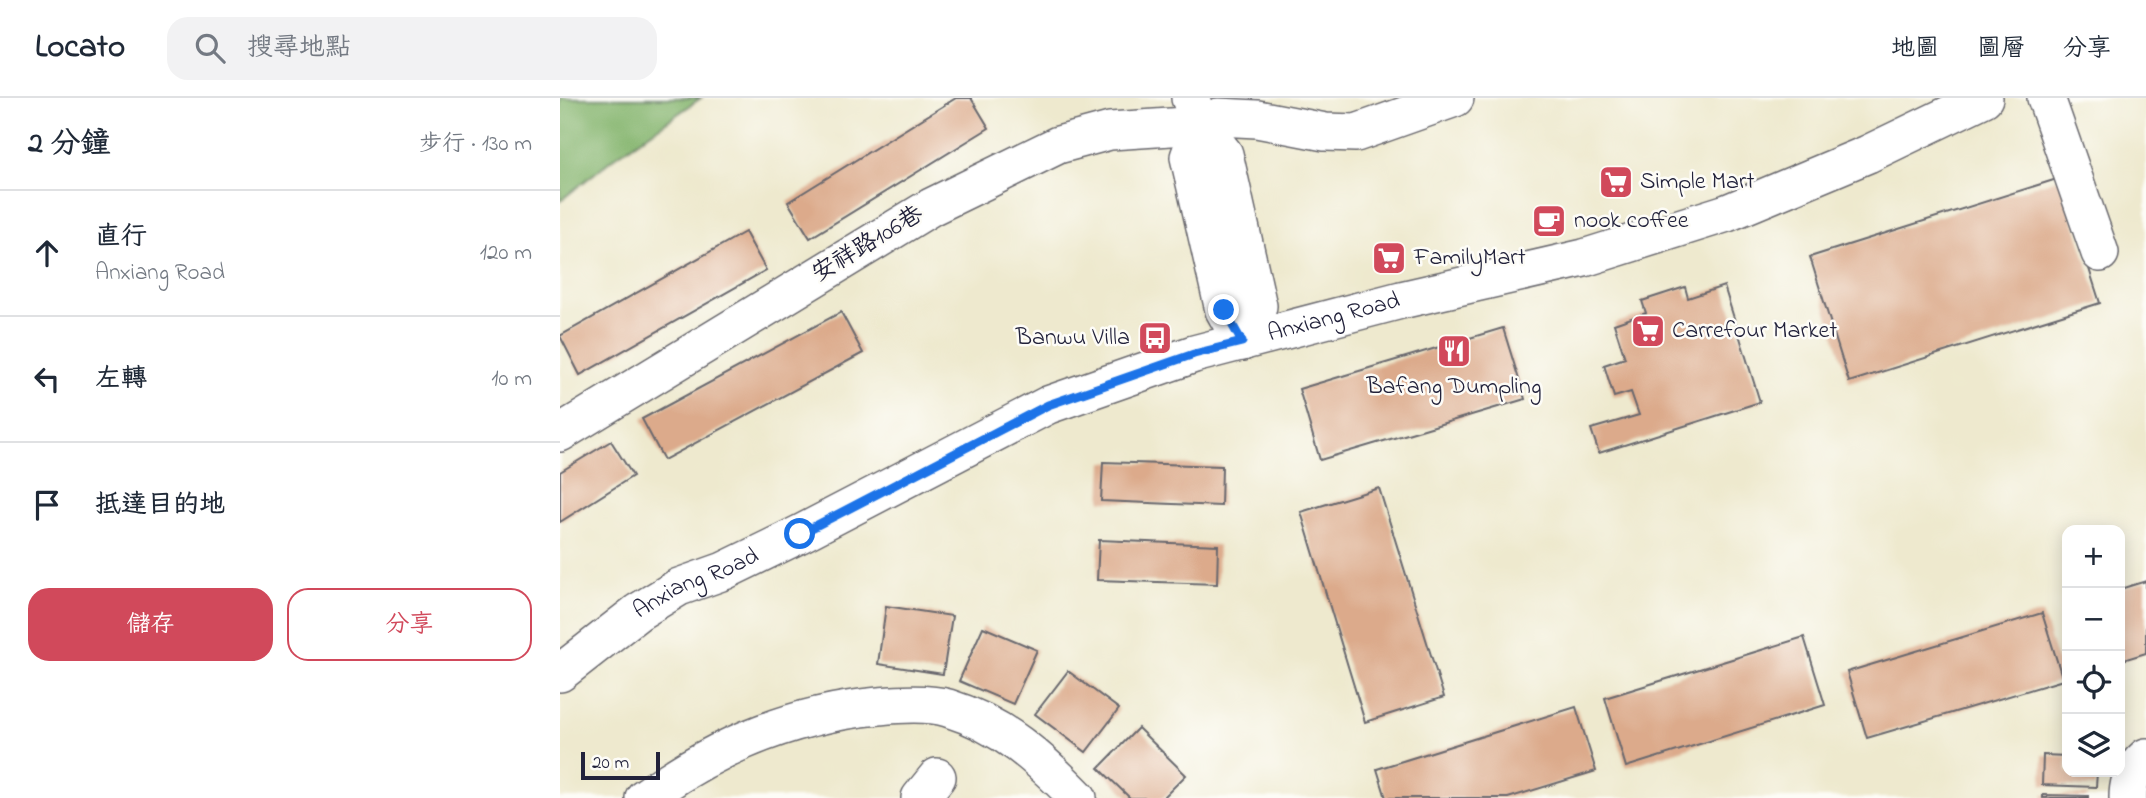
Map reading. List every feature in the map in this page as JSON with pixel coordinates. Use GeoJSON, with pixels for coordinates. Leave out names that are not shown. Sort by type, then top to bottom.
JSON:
{"type":"FeatureCollection","features":[{"type":"Feature","properties":{"kind":"street","name":"安祥路106巷"},"geometry":{"type":"LineString","coordinates":[[560,433],[931,207],[1058,145],[1196,112],[1218,117],[1257,119],[1325,132],[1356,133],[1455,98]]}},
{"type":"Feature","properties":{"kind":"street","name":"Anxiang Road"},"geometry":{"type":"LineString","coordinates":[[560,673],[638,612],[679,587],[724,571],[800,534],[1048,405],[1194,354],[1401,300],[1584,258],[1727,213],[1868,154],[1984,98]]}},
{"type":"Feature","properties":{"kind":"street"},"geometry":{"type":"LineString","coordinates":[[2046,98],[2100,253]]}},
{"type":"Feature","properties":{"kind":"street"},"geometry":{"type":"LineString","coordinates":[[1196,112],[1224,154],[1258,306],[1242,342]]}},
{"type":"Feature","properties":{"kind":"street"},"geometry":{"type":"LineString","coordinates":[[643,798],[679,772],[751,735],[835,710],[897,704],[947,708],[994,728],[1031,750],[1078,798]]}},
{"type":"Feature","properties":{"kind":"street"},"geometry":{"type":"LineString","coordinates":[[2128,798],[2128,784],[2137,765],[2146,757]]}},
{"type":"Feature","properties":{"kind":"green space"},"geometry":{"type":"Polygon","coordinates":[[[560,98],[701,98],[615,157],[560,201],[560,98]]]}},
{"type":"Feature","properties":{"kind":"building"},"geometry":{"type":"Polygon","coordinates":[[[956,98],[971,98],[989,128],[810,238],[788,202],[956,98]]]}},
{"type":"Feature","properties":{"kind":"building"},"geometry":{"type":"Polygon","coordinates":[[[2060,178],[2100,303],[1849,382],[1810,257],[2060,178]]]}},
{"type":"Feature","properties":{"kind":"building"},"geometry":{"type":"Polygon","coordinates":[[[745,232],[766,270],[580,375],[560,336],[745,232]]]}},
{"type":"Feature","properties":{"kind":"building"},"geometry":{"type":"Polygon","coordinates":[[[1724,286],[1760,402],[1599,453],[1591,429],[1639,415],[1631,392],[1614,397],[1604,365],[1625,358],[1614,324],[1646,313],[1642,301],[1685,287],[1688,298],[1724,286]]]}},
{"type":"Feature","properties":{"kind":"building"},"geometry":{"type":"Polygon","coordinates":[[[841,312],[863,353],[664,460],[642,419],[841,312]]]}},
{"type":"Feature","properties":{"kind":"building"},"geometry":{"type":"Polygon","coordinates":[[[1503,328],[1525,399],[1320,460],[1299,389],[1503,328]]]}},
{"type":"Feature","properties":{"kind":"building"},"geometry":{"type":"Polygon","coordinates":[[[611,441],[633,476],[560,522],[560,472],[611,441]]]}},
{"type":"Feature","properties":{"kind":"building"},"geometry":{"type":"Polygon","coordinates":[[[1103,462],[1222,466],[1221,506],[1101,501],[1103,462]]]}},
{"type":"Feature","properties":{"kind":"building"},"geometry":{"type":"Polygon","coordinates":[[[1379,488],[1444,697],[1365,722],[1301,512],[1379,488]]]}},
{"type":"Feature","properties":{"kind":"building"},"geometry":{"type":"Polygon","coordinates":[[[1099,540],[1218,545],[1217,584],[1097,580],[1099,540]]]}},
{"type":"Feature","properties":{"kind":"building"},"geometry":{"type":"Polygon","coordinates":[[[2146,581],[2146,653],[2125,659],[2125,588],[2146,581]]]}},
{"type":"Feature","properties":{"kind":"building"},"geometry":{"type":"Polygon","coordinates":[[[886,606],[952,616],[943,674],[878,664],[886,606]]]}},
{"type":"Feature","properties":{"kind":"building"},"geometry":{"type":"Polygon","coordinates":[[[2042,613],[2062,680],[1867,738],[1847,672],[2042,613]]]}},
{"type":"Feature","properties":{"kind":"building"},"geometry":{"type":"Polygon","coordinates":[[[983,627],[1037,650],[1013,704],[959,681],[983,627]]]}},
{"type":"Feature","properties":{"kind":"building"},"geometry":{"type":"Polygon","coordinates":[[[1804,637],[1825,705],[1626,767],[1605,698],[1804,637]]]}},
{"type":"Feature","properties":{"kind":"building"},"geometry":{"type":"Polygon","coordinates":[[[1068,671],[1119,709],[1086,752],[1035,714],[1068,671]]]}},
{"type":"Feature","properties":{"kind":"building"},"geometry":{"type":"Polygon","coordinates":[[[1576,707],[1596,771],[1508,798],[1386,798],[1377,769],[1576,707]]]}},
{"type":"Feature","properties":{"kind":"building"},"geometry":{"type":"Polygon","coordinates":[[[1138,728],[1186,775],[1163,798],[1130,798],[1099,768],[1138,728]]]}},
{"type":"Feature","properties":{"kind":"building"},"geometry":{"type":"Polygon","coordinates":[[[2043,755],[2062,756],[2062,777],[2097,777],[2096,787],[2042,785],[2043,755]]]}},
{"type":"Feature","properties":{"kind":"building"},"geometry":{"type":"Polygon","coordinates":[[[2043,795],[2088,796],[2088,798],[2043,798],[2043,795]]]}},
{"type":"Feature","properties":{"kind":"place","name":"Simple Mart"},"geometry":{"type":"Point","coordinates":[1616,182]}},
{"type":"Feature","properties":{"kind":"place","name":"nook coffee"},"geometry":{"type":"Point","coordinates":[1549,221]}},
{"type":"Feature","properties":{"kind":"place","name":"FamilyMart"},"geometry":{"type":"Point","coordinates":[1389,258]}},
{"type":"Feature","properties":{"kind":"place","name":"Carrefour Market"},"geometry":{"type":"Point","coordinates":[1648,331]}},
{"type":"Feature","properties":{"kind":"place","name":"Banwu Villa"},"geometry":{"type":"Point","coordinates":[1155,338]}},
{"type":"Feature","properties":{"kind":"place","name":"Bafang Dumpling"},"geometry":{"type":"Point","coordinates":[1454,351]}},
{"type":"Feature","properties":{"kind":"route"},"geometry":{"type":"LineString","coordinates":[[800,534],[1048,405],[1194,354],[1242,342],[1224,310]]}}]}
